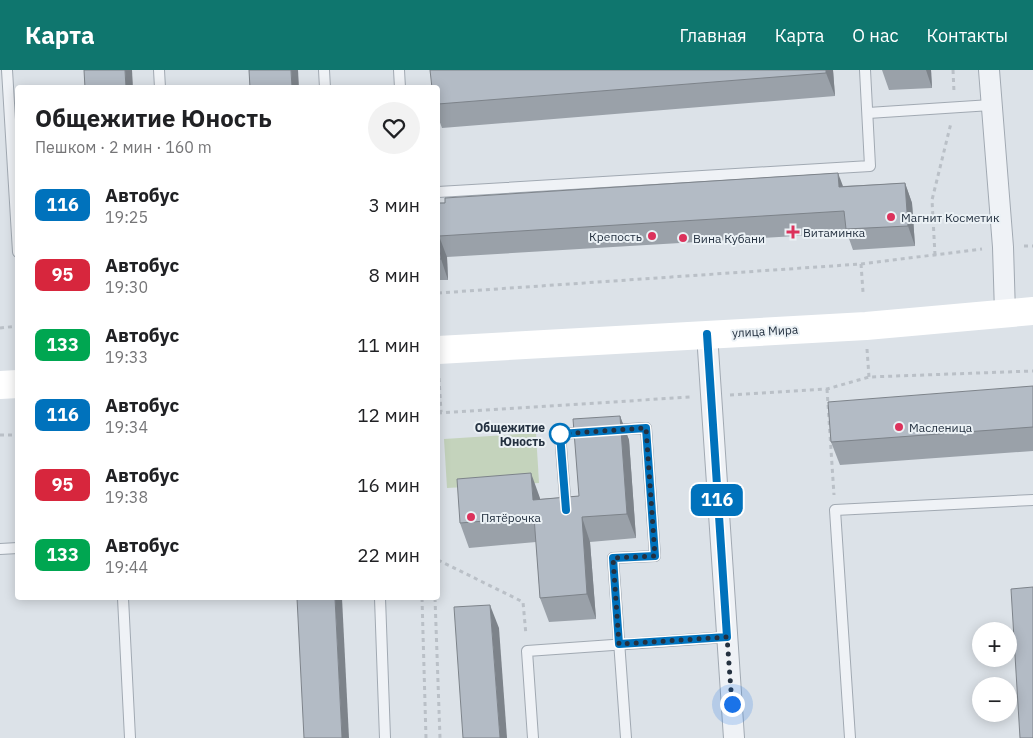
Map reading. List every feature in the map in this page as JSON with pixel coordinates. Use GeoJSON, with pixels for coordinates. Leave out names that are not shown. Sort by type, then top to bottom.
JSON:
{"type":"FeatureCollection","features":[{"type":"Feature","properties":{"kind":"main road","name":"улица Мира"},"geometry":{"type":"LineString","coordinates":[[440,350],[866,326],[1033,311]]}},
{"type":"Feature","properties":{"kind":"main road"},"geometry":{"type":"LineString","coordinates":[[0,386],[15,384]]}},
{"type":"Feature","properties":{"kind":"street"},"geometry":{"type":"LineString","coordinates":[[989,70],[1003,248],[1006,314]]}},
{"type":"Feature","properties":{"kind":"street"},"geometry":{"type":"LineString","coordinates":[[707,334],[734,738]]}},
{"type":"Feature","properties":{"kind":"lane"},"geometry":{"type":"LineString","coordinates":[[7,70],[15,202]]}},
{"type":"Feature","properties":{"kind":"lane"},"geometry":{"type":"LineString","coordinates":[[159,70],[160,85]]}},
{"type":"Feature","properties":{"kind":"lane"},"geometry":{"type":"LineString","coordinates":[[324,70],[325,85]]}},
{"type":"Feature","properties":{"kind":"lane"},"geometry":{"type":"LineString","coordinates":[[399,70],[400,85]]}},
{"type":"Feature","properties":{"kind":"lane"},"geometry":{"type":"LineString","coordinates":[[440,192],[870,166],[865,70]]}},
{"type":"Feature","properties":{"kind":"lane"},"geometry":{"type":"LineString","coordinates":[[868,113],[991,105]]}},
{"type":"Feature","properties":{"kind":"lane"},"geometry":{"type":"LineString","coordinates":[[566,510],[560,434],[646,428],[655,556],[613,558],[626,738]]}},
{"type":"Feature","properties":{"kind":"lane"},"geometry":{"type":"LineString","coordinates":[[850,738],[835,510],[1033,500]]}},
{"type":"Feature","properties":{"kind":"lane"},"geometry":{"type":"LineString","coordinates":[[0,549],[15,548]]}},
{"type":"Feature","properties":{"kind":"lane"},"geometry":{"type":"LineString","coordinates":[[123,600],[130,738]]}},
{"type":"Feature","properties":{"kind":"lane"},"geometry":{"type":"LineString","coordinates":[[380,600],[385,738]]}},
{"type":"Feature","properties":{"kind":"lane"},"geometry":{"type":"LineString","coordinates":[[533,738],[527,651],[727,637]]}},
{"type":"Feature","properties":{"kind":"path"},"geometry":{"type":"LineString","coordinates":[[935,255],[932,200],[955,107],[953,70]]}},
{"type":"Feature","properties":{"kind":"path"},"geometry":{"type":"LineString","coordinates":[[440,294],[861,264],[992,248]]}},
{"type":"Feature","properties":{"kind":"path"},"geometry":{"type":"LineString","coordinates":[[861,264],[863,292]]}},
{"type":"Feature","properties":{"kind":"path"},"geometry":{"type":"LineString","coordinates":[[0,328],[15,326]]}},
{"type":"Feature","properties":{"kind":"path"},"geometry":{"type":"LineString","coordinates":[[867,349],[869,378]]}},
{"type":"Feature","properties":{"kind":"path"},"geometry":{"type":"LineString","coordinates":[[440,413],[827,389],[869,378],[1033,371]]}},
{"type":"Feature","properties":{"kind":"path"},"geometry":{"type":"LineString","coordinates":[[827,389],[835,510]]}},
{"type":"Feature","properties":{"kind":"path"},"geometry":{"type":"LineString","coordinates":[[0,435],[15,435]]}},
{"type":"Feature","properties":{"kind":"path"},"geometry":{"type":"LineString","coordinates":[[440,561],[524,602],[527,651]]}},
{"type":"Feature","properties":{"kind":"path"},"geometry":{"type":"LineString","coordinates":[[422,600],[426,738]]}},
{"type":"Feature","properties":{"kind":"path"},"geometry":{"type":"LineString","coordinates":[[435,600],[440,738]]}},
{"type":"Feature","properties":{"kind":"green space"},"geometry":{"type":"Polygon","coordinates":[[[536,433],[539,483],[447,488],[444,439],[536,433]]]}},
{"type":"Feature","properties":{"kind":"building"},"geometry":{"type":"Polygon","coordinates":[[[84,70],[125,70],[126,85],[85,85],[84,70]]]}},
{"type":"Feature","properties":{"kind":"building"},"geometry":{"type":"Polygon","coordinates":[[[249,70],[291,70],[292,85],[250,85],[249,70]]]}},
{"type":"Feature","properties":{"kind":"building"},"geometry":{"type":"Polygon","coordinates":[[[430,70],[826,70],[826,73],[440,104],[440,85],[432,85],[430,70]]]}},
{"type":"Feature","properties":{"kind":"building"},"geometry":{"type":"Polygon","coordinates":[[[838,173],[839,187],[905,183],[908,226],[846,229],[844,211],[440,236],[440,203],[445,203],[445,198],[838,173]]]}},
{"type":"Feature","properties":{"kind":"building"},"geometry":{"type":"Polygon","coordinates":[[[1033,386],[1033,427],[831,442],[828,402],[1033,386]]]}},
{"type":"Feature","properties":{"kind":"building"},"geometry":{"type":"Polygon","coordinates":[[[620,416],[627,514],[582,517],[587,594],[540,598],[534,517],[460,523],[457,479],[531,473],[533,500],[579,496],[573,419],[620,416]]]}},
{"type":"Feature","properties":{"kind":"building"},"geometry":{"type":"Polygon","coordinates":[[[1033,587],[1033,738],[1020,738],[1016,667],[1017,622],[1013,622],[1011,589],[1033,587]]]}},
{"type":"Feature","properties":{"kind":"building"},"geometry":{"type":"Polygon","coordinates":[[[297,600],[335,600],[342,738],[304,738],[297,600]]]}},
{"type":"Feature","properties":{"kind":"building"},"geometry":{"type":"Polygon","coordinates":[[[490,605],[500,738],[463,738],[454,607],[490,605]]]}},
{"type":"Feature","properties":{"kind":"bus line","name":"116"},"geometry":{"type":"LineString","coordinates":[[566,510],[560,434],[646,428],[655,556],[613,558],[619,644],[727,637],[707,334]]}},
{"type":"Feature","properties":{"kind":"place","name":"Магнит Косметик"},"geometry":{"type":"Point","coordinates":[891,217]}},
{"type":"Feature","properties":{"kind":"place","name":"Витаминка"},"geometry":{"type":"Point","coordinates":[793,232]}},
{"type":"Feature","properties":{"kind":"place","name":"Крепость"},"geometry":{"type":"Point","coordinates":[652,236]}},
{"type":"Feature","properties":{"kind":"place","name":"Вина Кубани"},"geometry":{"type":"Point","coordinates":[683,238]}},
{"type":"Feature","properties":{"kind":"place","name":"Масленица"},"geometry":{"type":"Point","coordinates":[899,427]}},
{"type":"Feature","properties":{"kind":"place","name":"Общежитие Юность"},"geometry":{"type":"Point","coordinates":[560,434]}},
{"type":"Feature","properties":{"kind":"place","name":"Пятёрочка"},"geometry":{"type":"Point","coordinates":[471,517]}},
{"type":"Feature","properties":{"kind":"route"},"geometry":{"type":"LineString","coordinates":[[560,434],[646,428],[655,556],[613,558],[619,644],[727,637],[732,704]]}}]}
